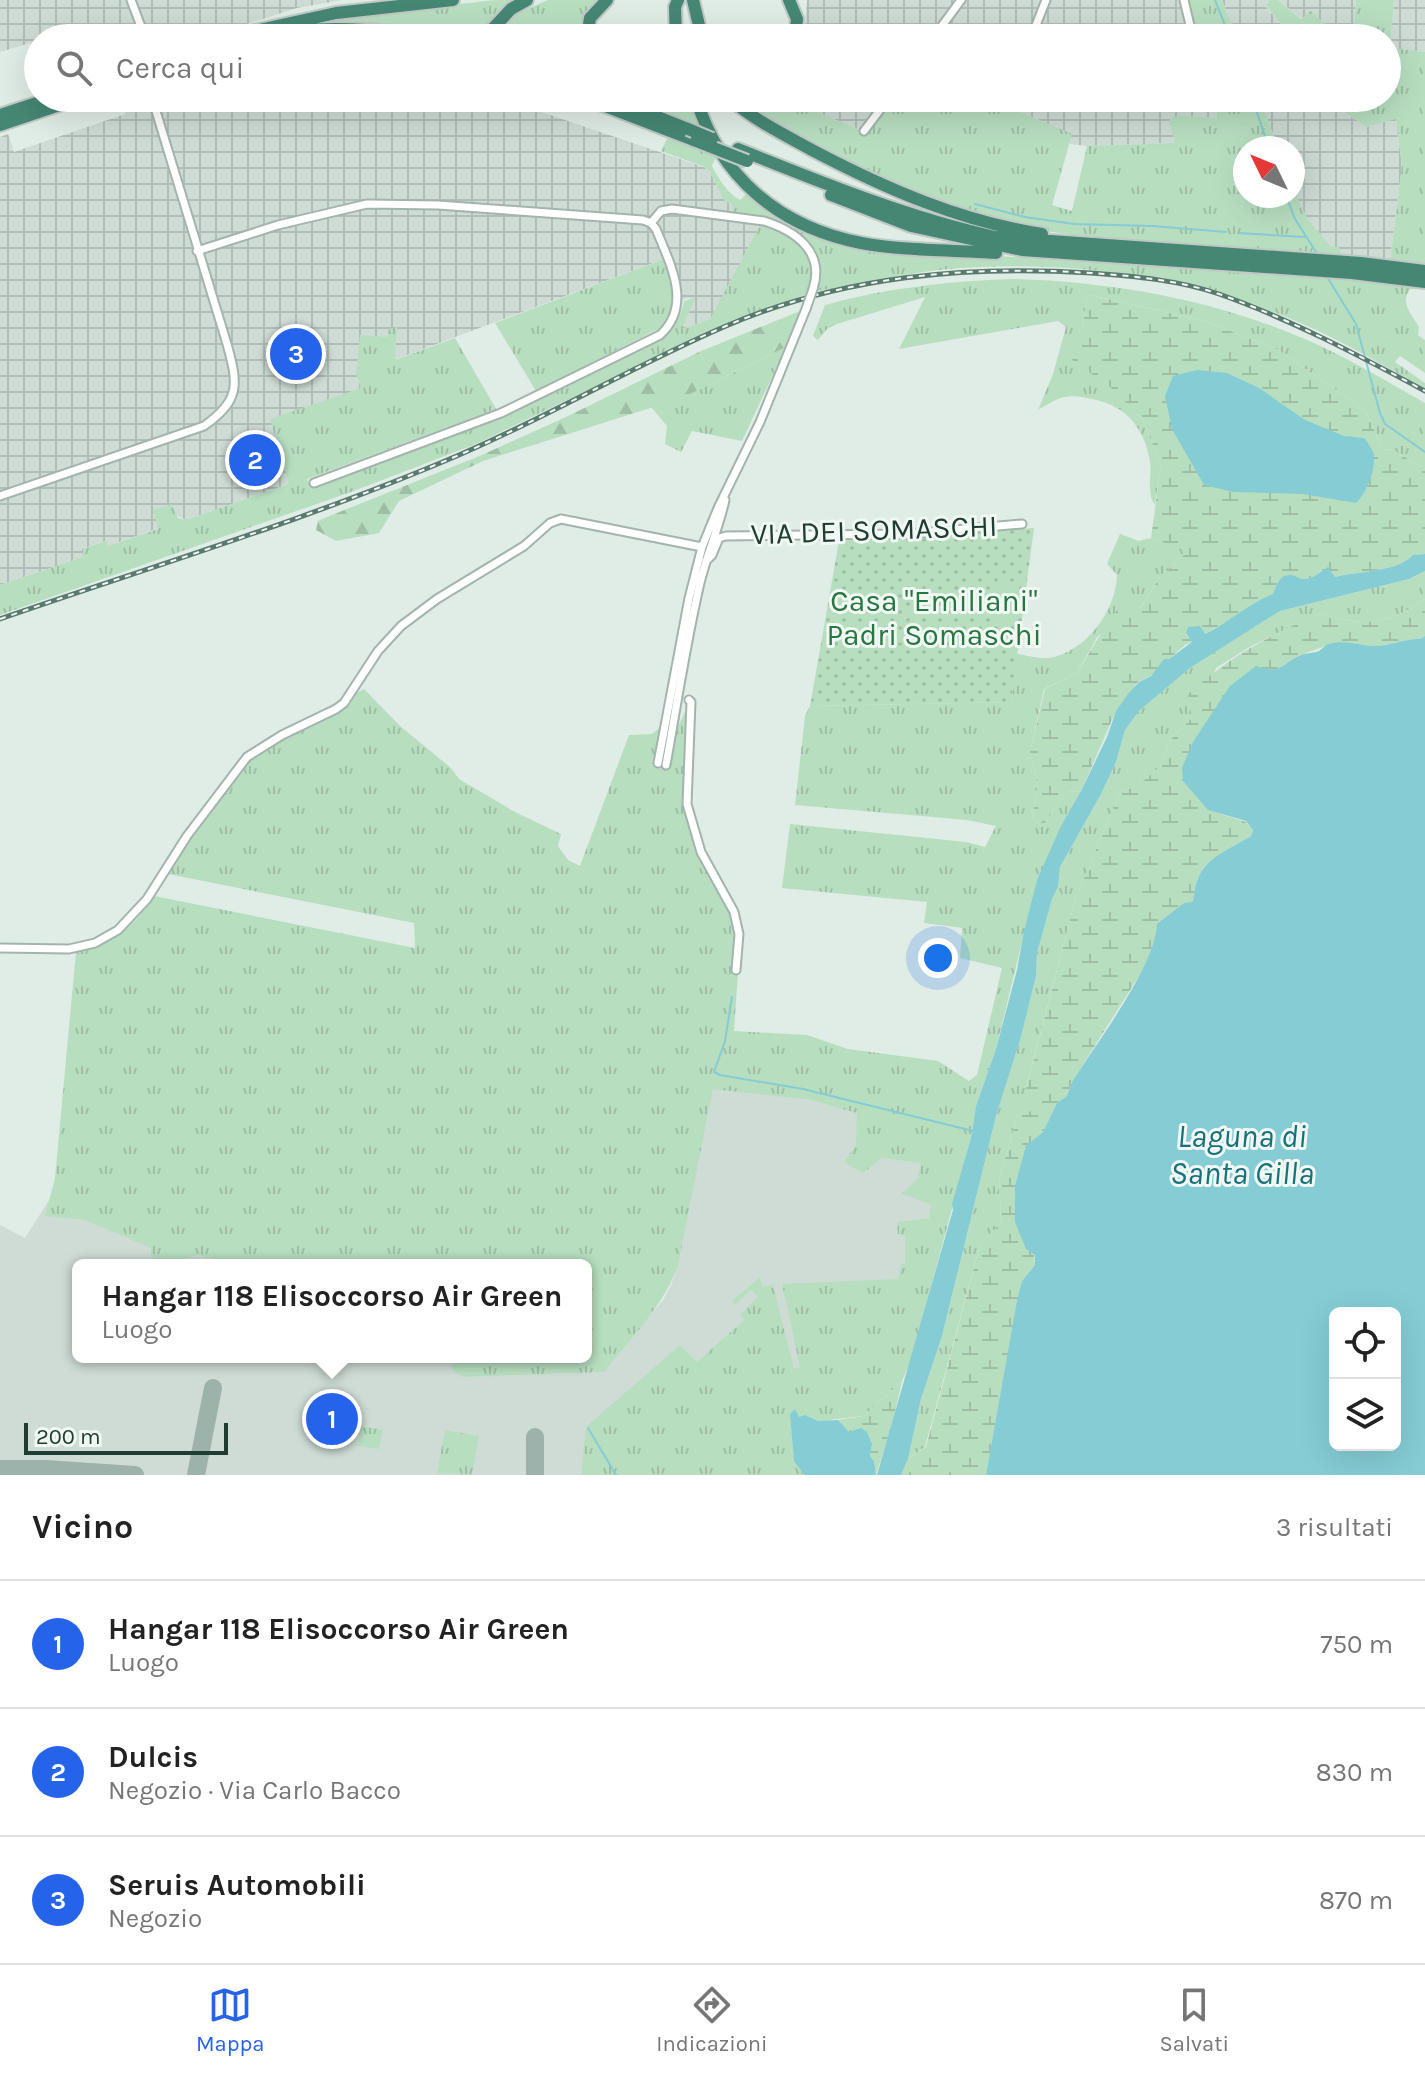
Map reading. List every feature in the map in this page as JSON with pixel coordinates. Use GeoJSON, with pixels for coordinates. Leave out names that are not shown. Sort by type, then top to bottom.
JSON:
{"type":"FeatureCollection","features":[{"type":"Feature","properties":{"kind":"highway"},"geometry":{"type":"LineString","coordinates":[[299,20],[303,15],[316,12],[399,0]]}},
{"type":"Feature","properties":{"kind":"highway"},"geometry":{"type":"LineString","coordinates":[[282,24],[453,0]]}},
{"type":"Feature","properties":{"kind":"highway"},"geometry":{"type":"LineString","coordinates":[[497,24],[511,9],[527,0]]}},
{"type":"Feature","properties":{"kind":"highway"},"geometry":{"type":"LineString","coordinates":[[589,24],[590,18],[607,0]]}},
{"type":"Feature","properties":{"kind":"highway"},"geometry":{"type":"LineString","coordinates":[[679,0],[675,7],[683,24]]}},
{"type":"Feature","properties":{"kind":"highway"},"geometry":{"type":"LineString","coordinates":[[689,24],[690,0]]}},
{"type":"Feature","properties":{"kind":"highway"},"geometry":{"type":"LineString","coordinates":[[789,0],[796,24]]}},
{"type":"Feature","properties":{"kind":"highway"},"geometry":{"type":"LineString","coordinates":[[0,115],[24,107]]}},
{"type":"Feature","properties":{"kind":"highway"},"geometry":{"type":"LineString","coordinates":[[0,125],[39,112]]}},
{"type":"Feature","properties":{"kind":"highway"},"geometry":{"type":"LineString","coordinates":[[620,112],[876,215],[980,243],[1022,250],[1154,254],[1401,273],[1425,271]]}},
{"type":"Feature","properties":{"kind":"highway"},"geometry":{"type":"LineString","coordinates":[[645,112],[874,203],[939,224],[995,237],[1154,254]]}},
{"type":"Feature","properties":{"kind":"highway"},"geometry":{"type":"LineString","coordinates":[[702,112],[716,148],[746,185],[787,217],[816,230],[863,243],[1010,254],[1022,250]]}},
{"type":"Feature","properties":{"kind":"highway"},"geometry":{"type":"LineString","coordinates":[[747,112],[761,123],[871,181],[964,217],[1066,238],[1077,244]]}},
{"type":"Feature","properties":{"kind":"highway"},"geometry":{"type":"LineString","coordinates":[[1401,273],[1425,282]]}},
{"type":"Feature","properties":{"kind":"street"},"geometry":{"type":"LineString","coordinates":[[131,0],[140,24]]}},
{"type":"Feature","properties":{"kind":"street"},"geometry":{"type":"LineString","coordinates":[[943,24],[961,0]]}},
{"type":"Feature","properties":{"kind":"street"},"geometry":{"type":"LineString","coordinates":[[1037,24],[1046,0]]}},
{"type":"Feature","properties":{"kind":"street"},"geometry":{"type":"LineString","coordinates":[[1184,0],[1190,24]]}},
{"type":"Feature","properties":{"kind":"street"},"geometry":{"type":"LineString","coordinates":[[0,496],[204,426],[229,404],[235,390],[236,377],[156,112]]}},
{"type":"Feature","properties":{"kind":"street"},"geometry":{"type":"LineString","coordinates":[[864,131],[878,112]]}},
{"type":"Feature","properties":{"kind":"street"},"geometry":{"type":"LineString","coordinates":[[197,251],[293,221],[367,204],[438,205],[651,223],[656,229],[678,291],[676,314],[670,326],[660,335],[501,413],[314,483]]}},
{"type":"Feature","properties":{"kind":"street"},"geometry":{"type":"LineString","coordinates":[[651,223],[661,211],[672,209],[778,225],[797,236],[812,254],[817,275],[760,422],[715,523],[662,764],[689,598],[702,547],[715,523]]}},
{"type":"Feature","properties":{"kind":"street"},"geometry":{"type":"LineString","coordinates":[[1,948],[69,949],[95,943],[118,930],[147,899],[187,836],[247,757],[344,703],[378,651],[401,626],[437,599],[524,546],[550,523],[561,519],[702,547]]}},
{"type":"Feature","properties":{"kind":"street"},"geometry":{"type":"LineString","coordinates":[[706,561],[719,538],[726,536],[715,523]]}},
{"type":"Feature","properties":{"kind":"street","name":"VIA DEI SOMASCHI"},"geometry":{"type":"LineString","coordinates":[[726,536],[908,534],[1022,524]]}},
{"type":"Feature","properties":{"kind":"street"},"geometry":{"type":"LineString","coordinates":[[680,686],[691,702],[687,788],[689,812],[701,852],[734,912],[739,934],[736,970]]}},
{"type":"Feature","properties":{"kind":"street"},"geometry":{"type":"LineString","coordinates":[[676,710],[689,700]]}},
{"type":"Feature","properties":{"kind":"shaded area"},"geometry":{"type":"Polygon","coordinates":[[[0,0],[342,0],[297,8],[247,24],[24,24],[24,45],[0,52],[0,0]]]}},
{"type":"Feature","properties":{"kind":"shaded area"},"geometry":{"type":"Polygon","coordinates":[[[807,0],[1188,0],[1194,24],[805,24],[807,0]]]}},
{"type":"Feature","properties":{"kind":"shaded area"},"geometry":{"type":"Polygon","coordinates":[[[1222,0],[1269,0],[1266,7],[1281,24],[1231,24],[1222,0]]]}},
{"type":"Feature","properties":{"kind":"shaded area"},"geometry":{"type":"Polygon","coordinates":[[[1278,0],[1356,0],[1354,24],[1324,24],[1311,12],[1302,19],[1278,0]]]}},
{"type":"Feature","properties":{"kind":"shaded area"},"geometry":{"type":"Polygon","coordinates":[[[1394,0],[1425,0],[1425,52],[1401,49],[1401,24],[1392,24],[1394,0]]]}},
{"type":"Feature","properties":{"kind":"shaded area"},"geometry":{"type":"Polygon","coordinates":[[[541,112],[704,167],[710,172],[725,201],[764,219],[711,319],[682,329],[690,298],[673,302],[674,295],[664,259],[394,360],[388,337],[361,387],[289,484],[186,520],[176,515],[158,525],[159,528],[108,546],[105,541],[82,549],[84,557],[0,585],[0,137],[8,134],[14,152],[125,114],[541,112]]]}},
{"type":"Feature","properties":{"kind":"shaded area"},"geometry":{"type":"Polygon","coordinates":[[[817,112],[884,112],[867,133],[817,112]]]}},
{"type":"Feature","properties":{"kind":"shaded area"},"geometry":{"type":"Polygon","coordinates":[[[1020,112],[1216,112],[1217,118],[1180,115],[1170,120],[1176,143],[1087,146],[1070,144],[1071,134],[1020,112]]]}},
{"type":"Feature","properties":{"kind":"shaded area"},"geometry":{"type":"Polygon","coordinates":[[[1265,112],[1345,112],[1366,127],[1396,118],[1402,166],[1390,261],[1340,255],[1340,248],[1330,247],[1302,208],[1305,208],[1305,136],[1274,136],[1265,112]]]}},
{"type":"Feature","properties":{"kind":"shaded area"},"geometry":{"type":"Polygon","coordinates":[[[713,1088],[810,1100],[970,1142],[845,1402],[787,1475],[0,1475],[0,1225],[25,1238],[61,1181],[239,1259],[72,1259],[72,1363],[452,1363],[465,1377],[603,1372],[663,1300],[678,1266],[713,1088]]]}},
{"type":"Feature","properties":{"kind":"green space"},"geometry":{"type":"Polygon","coordinates":[[[495,0],[522,0],[497,24],[305,24],[495,0]]]}},
{"type":"Feature","properties":{"kind":"green space"},"geometry":{"type":"Polygon","coordinates":[[[548,0],[600,0],[589,24],[507,24],[518,13],[548,0]]]}},
{"type":"Feature","properties":{"kind":"green space"},"geometry":{"type":"Polygon","coordinates":[[[1188,0],[1222,0],[1231,24],[1194,24],[1188,0]]]}},
{"type":"Feature","properties":{"kind":"green space"},"geometry":{"type":"Polygon","coordinates":[[[1269,0],[1278,0],[1301,19],[1311,11],[1325,24],[1281,24],[1266,6],[1269,0]]]}},
{"type":"Feature","properties":{"kind":"green space"},"geometry":{"type":"Polygon","coordinates":[[[1356,0],[1394,0],[1392,24],[1354,24],[1356,0]]]}},
{"type":"Feature","properties":{"kind":"green space"},"geometry":{"type":"Polygon","coordinates":[[[1401,49],[1425,52],[1425,289],[1410,289],[1406,299],[1419,327],[1418,335],[1425,340],[1425,373],[1400,356],[1395,362],[1425,383],[1425,388],[1312,328],[1269,310],[1180,284],[1135,276],[1042,267],[949,269],[817,291],[820,272],[817,256],[809,243],[783,226],[734,215],[732,204],[725,202],[705,167],[661,151],[668,137],[700,150],[685,124],[656,112],[696,112],[716,156],[712,166],[727,190],[740,200],[747,193],[770,212],[795,226],[876,247],[1094,263],[1115,262],[1128,243],[1018,227],[913,195],[796,136],[759,112],[818,112],[867,133],[884,112],[1021,112],[1072,134],[1052,205],[1072,211],[1087,146],[1175,143],[1169,120],[1179,115],[1217,118],[1216,112],[1265,112],[1274,136],[1233,136],[1233,208],[1302,208],[1330,246],[1340,248],[1341,255],[1390,261],[1402,166],[1396,119],[1366,127],[1345,112],[1401,112],[1401,49]]]}},
{"type":"Feature","properties":{"kind":"green space"},"geometry":{"type":"Polygon","coordinates":[[[761,223],[785,233],[804,249],[812,270],[805,295],[733,320],[476,444],[351,492],[0,615],[0,585],[83,557],[82,549],[106,541],[108,546],[158,529],[153,510],[172,504],[178,518],[186,520],[289,484],[270,419],[361,388],[356,374],[360,335],[387,337],[389,329],[397,327],[395,360],[455,338],[496,409],[307,479],[312,488],[491,422],[652,344],[673,326],[684,301],[695,298],[682,329],[710,319],[761,223]]]}},
{"type":"Feature","properties":{"kind":"green space"},"geometry":{"type":"Polygon","coordinates":[[[664,259],[672,287],[672,303],[660,328],[536,391],[495,323],[664,259]]]}},
{"type":"Feature","properties":{"kind":"green space"},"geometry":{"type":"Polygon","coordinates":[[[1013,279],[1087,284],[1160,295],[1231,312],[1316,344],[1425,403],[1425,469],[1393,450],[1383,449],[1365,410],[1278,350],[1205,321],[1090,295],[1086,299],[1083,329],[1073,360],[1110,387],[1143,420],[1161,465],[1155,505],[1150,490],[1148,450],[1139,430],[1126,414],[1107,403],[1072,396],[1060,398],[1038,410],[1053,374],[1066,327],[1058,321],[899,349],[925,297],[837,324],[827,329],[818,340],[813,336],[825,305],[918,286],[1013,279]]]}},
{"type":"Feature","properties":{"kind":"green space"},"geometry":{"type":"Polygon","coordinates":[[[1090,295],[1205,321],[1278,350],[1365,410],[1383,449],[1393,450],[1425,469],[1425,554],[1414,555],[1398,565],[1377,570],[1335,577],[1322,570],[1307,578],[1278,581],[1273,594],[1205,634],[1188,627],[1186,634],[1192,642],[1138,682],[1116,711],[1081,791],[1066,792],[1042,827],[1032,818],[1038,783],[1030,752],[1045,689],[1077,673],[1111,617],[1127,599],[1140,609],[1160,577],[1185,554],[1184,550],[1151,538],[1161,465],[1143,420],[1110,387],[1072,360],[1083,329],[1086,299],[1090,295]]]}},
{"type":"Feature","properties":{"kind":"green space"},"geometry":{"type":"Polygon","coordinates":[[[800,311],[786,347],[682,398],[483,461],[399,501],[379,533],[336,541],[316,530],[318,521],[482,455],[699,352],[800,311]]]}},
{"type":"Feature","properties":{"kind":"green space"},"geometry":{"type":"Polygon","coordinates":[[[786,347],[742,441],[692,431],[681,452],[665,444],[667,426],[651,407],[682,398],[786,347]]]}},
{"type":"Feature","properties":{"kind":"green space","name":"Casa \"Emiliani\" Padri Somaschi"},"geometry":{"type":"Polygon","coordinates":[[[1034,528],[1011,702],[810,706],[839,541],[1034,528]]]}},
{"type":"Feature","properties":{"kind":"green space"},"geometry":{"type":"Polygon","coordinates":[[[1120,534],[1139,541],[1151,538],[1185,550],[1185,554],[1160,577],[1139,610],[1098,636],[1077,673],[1044,689],[1030,752],[1038,783],[1032,818],[1042,827],[1066,792],[1081,791],[1037,880],[996,1049],[976,1106],[971,1138],[912,1357],[902,1381],[864,1416],[818,1421],[805,1415],[798,1417],[794,1410],[790,1414],[794,1461],[804,1475],[581,1475],[586,1427],[680,1345],[697,1362],[744,1320],[740,1315],[758,1297],[751,1290],[735,1305],[732,1301],[760,1277],[763,1287],[773,1285],[794,1369],[800,1367],[782,1284],[898,1279],[901,1264],[905,1263],[905,1236],[898,1234],[897,1222],[929,1218],[931,1204],[902,1194],[918,1178],[921,1163],[882,1158],[863,1173],[844,1162],[856,1145],[857,1113],[810,1100],[713,1089],[678,1266],[655,1309],[604,1372],[465,1377],[452,1369],[452,1363],[592,1363],[592,1259],[214,1259],[198,1255],[184,1259],[154,1259],[151,1248],[85,1220],[45,1216],[55,1178],[76,952],[101,945],[121,933],[154,896],[415,948],[414,923],[168,874],[250,758],[275,742],[338,712],[364,689],[400,726],[451,768],[459,779],[515,812],[561,834],[558,846],[568,860],[580,866],[629,735],[652,734],[660,727],[654,764],[662,768],[670,766],[677,729],[688,705],[685,806],[697,850],[733,914],[737,938],[733,971],[738,973],[734,1031],[807,1035],[848,1049],[938,1061],[969,1081],[977,1075],[1002,968],[960,958],[962,928],[924,923],[927,902],[782,888],[790,824],[966,842],[985,847],[996,826],[967,820],[795,805],[805,716],[810,706],[1011,702],[1017,654],[1049,658],[1063,654],[1087,639],[1105,616],[1117,575],[1107,564],[1120,534]]]}},
{"type":"Feature","properties":{"kind":"green space"},"geometry":{"type":"Polygon","coordinates":[[[1425,571],[1425,599],[1399,615],[1362,622],[1320,613],[1253,645],[1216,668],[1192,718],[1172,738],[1160,767],[1138,785],[1120,793],[1076,897],[1026,1088],[1037,1100],[1034,1111],[1018,1116],[999,1178],[1001,1222],[980,1245],[925,1447],[908,1459],[996,1116],[1021,1037],[1036,976],[1037,953],[1058,887],[1060,867],[1101,794],[1116,762],[1125,730],[1139,711],[1190,668],[1280,611],[1409,579],[1425,571]]]}},
{"type":"Feature","properties":{"kind":"green space"},"geometry":{"type":"Polygon","coordinates":[[[997,580],[1020,583],[1013,626],[991,623],[997,580]]]}},
{"type":"Feature","properties":{"kind":"green space"},"geometry":{"type":"Polygon","coordinates":[[[1425,599],[1425,636],[1420,639],[1377,646],[1332,644],[1270,671],[1208,810],[1246,822],[1253,829],[1251,836],[1210,861],[1204,868],[1198,877],[1193,903],[1157,937],[1146,965],[1072,1082],[1067,1096],[1057,1103],[1043,1132],[1026,1147],[1035,1265],[1022,1281],[986,1475],[901,1475],[908,1459],[926,1447],[980,1245],[1001,1222],[999,1178],[1018,1116],[1034,1110],[1036,1100],[1026,1089],[1076,897],[1120,793],[1138,785],[1160,767],[1172,738],[1192,718],[1188,694],[1235,658],[1320,613],[1349,621],[1374,621],[1399,615],[1425,599]]]}},
{"type":"Feature","properties":{"kind":"green space"},"geometry":{"type":"Polygon","coordinates":[[[902,1381],[876,1475],[870,1456],[872,1444],[849,1432],[838,1420],[864,1416],[902,1381]]]}},
{"type":"Feature","properties":{"kind":"green space"},"geometry":{"type":"Polygon","coordinates":[[[361,1426],[383,1430],[379,1449],[358,1446],[361,1426]]]}},
{"type":"Feature","properties":{"kind":"green space"},"geometry":{"type":"Polygon","coordinates":[[[445,1430],[479,1436],[472,1475],[437,1473],[445,1430]]]}},
{"type":"Feature","properties":{"kind":"water"},"geometry":{"type":"Polygon","coordinates":[[[1197,370],[1227,373],[1259,388],[1305,420],[1344,436],[1364,438],[1373,451],[1374,461],[1364,493],[1356,503],[1303,494],[1233,492],[1204,485],[1172,429],[1165,396],[1173,376],[1197,370]]]}},
{"type":"Feature","properties":{"kind":"water"},"geometry":{"type":"Polygon","coordinates":[[[1425,554],[1425,571],[1409,579],[1280,611],[1190,668],[1139,711],[1125,730],[1116,762],[1101,794],[1060,867],[1058,887],[1037,953],[1036,976],[1021,1037],[996,1116],[908,1459],[901,1475],[877,1475],[953,1210],[976,1106],[996,1049],[1037,880],[1107,737],[1116,711],[1139,682],[1151,676],[1164,659],[1169,659],[1192,642],[1186,633],[1188,627],[1200,626],[1205,634],[1273,594],[1283,577],[1290,575],[1307,579],[1328,567],[1335,577],[1388,568],[1407,561],[1413,555],[1425,554]]]}},
{"type":"Feature","properties":{"kind":"water","name":"Laguna di Santa Gilla"},"geometry":{"type":"Polygon","coordinates":[[[1425,636],[1425,1475],[986,1475],[1017,1301],[1022,1281],[1035,1265],[1035,1255],[1026,1249],[1015,1222],[1015,1186],[1026,1146],[1043,1132],[1057,1103],[1067,1096],[1072,1082],[1136,982],[1147,961],[1157,924],[1184,903],[1193,902],[1195,888],[1204,868],[1251,836],[1253,830],[1246,821],[1208,810],[1183,781],[1182,768],[1193,742],[1230,686],[1256,666],[1276,669],[1301,655],[1335,643],[1378,646],[1425,636]]]}},
{"type":"Feature","properties":{"kind":"water"},"geometry":{"type":"Polygon","coordinates":[[[795,1409],[799,1417],[805,1415],[818,1421],[838,1420],[849,1432],[861,1428],[867,1432],[872,1444],[870,1456],[876,1475],[804,1475],[794,1461],[790,1414],[795,1409]]]}},
{"type":"Feature","properties":{"kind":"waterway"},"geometry":{"type":"LineString","coordinates":[[1215,0],[1224,24]]}},
{"type":"Feature","properties":{"kind":"waterway"},"geometry":{"type":"LineString","coordinates":[[1257,112],[1265,136]]}},
{"type":"Feature","properties":{"kind":"waterway"},"geometry":{"type":"LineString","coordinates":[[975,204],[1025,217],[1074,224],[1226,232]]}},
{"type":"Feature","properties":{"kind":"waterway"},"geometry":{"type":"LineString","coordinates":[[1291,208],[1318,255]]}},
{"type":"Feature","properties":{"kind":"waterway"},"geometry":{"type":"LineString","coordinates":[[1239,233],[1305,237]]}},
{"type":"Feature","properties":{"kind":"waterway"},"geometry":{"type":"LineString","coordinates":[[1326,275],[1356,324],[1385,424],[1425,452]]}},
{"type":"Feature","properties":{"kind":"waterway"},"geometry":{"type":"LineString","coordinates":[[732,997],[725,1041],[714,1072],[803,1089],[973,1131]]}},
{"type":"Feature","properties":{"kind":"waterway"},"geometry":{"type":"LineString","coordinates":[[588,1428],[616,1475]]}},
{"type":"Feature","properties":{"kind":"taxiway"},"geometry":{"type":"LineString","coordinates":[[196,1475],[213,1388]]}},
{"type":"Feature","properties":{"kind":"taxiway"},"geometry":{"type":"LineString","coordinates":[[535,1437],[535,1475]]}},
{"type":"Feature","properties":{"kind":"taxiway"},"geometry":{"type":"LineString","coordinates":[[0,1469],[135,1475]]}},
{"type":"Feature","properties":{"kind":"railway"},"geometry":{"type":"LineString","coordinates":[[0,619],[289,521],[403,478],[493,440],[726,326],[770,309],[860,285],[951,273],[998,271],[1091,273],[1188,285],[1298,326],[1425,391]]}},
{"type":"Feature","properties":{"kind":"place","name":"Seruis Automobili"},"geometry":{"type":"Point","coordinates":[296,354]}},
{"type":"Feature","properties":{"kind":"place","name":"Dulcis"},"geometry":{"type":"Point","coordinates":[255,460]}},
{"type":"Feature","properties":{"kind":"place","name":"Hangar 118 Elisoccorso Air Green"},"geometry":{"type":"Point","coordinates":[332,1419]}}]}
